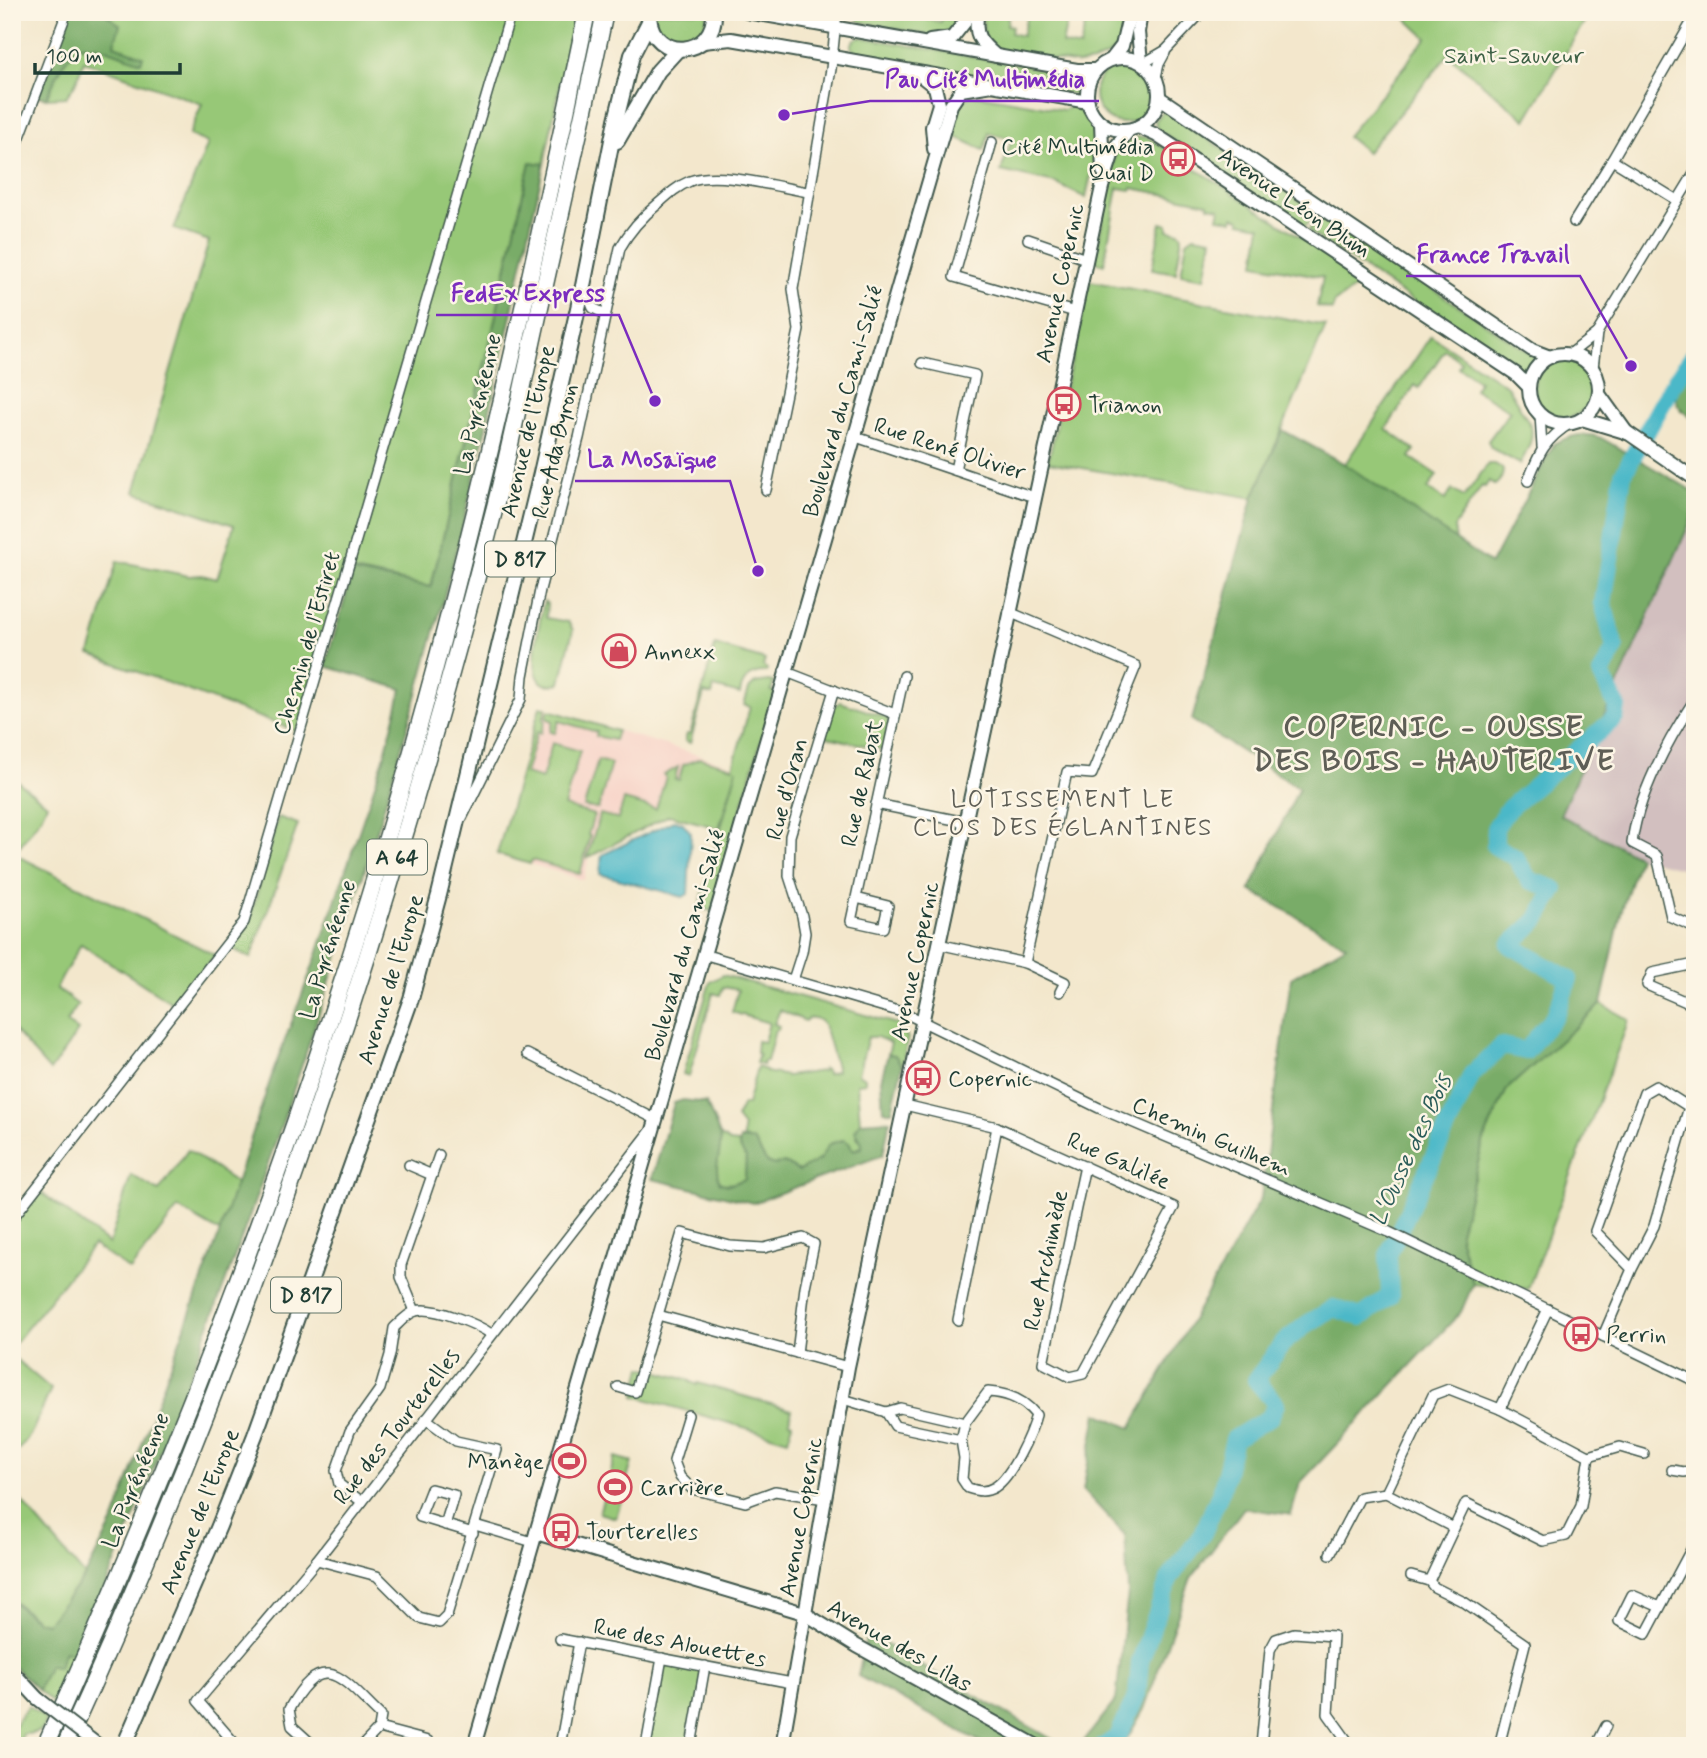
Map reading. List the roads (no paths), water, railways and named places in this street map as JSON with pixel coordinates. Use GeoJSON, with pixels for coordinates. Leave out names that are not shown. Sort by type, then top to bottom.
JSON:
{"type":"FeatureCollection","features":[{"type":"Feature","properties":{"kind":"highway","name":"La Pyrénéenne"},"geometry":{"type":"LineString","coordinates":[[45,1746],[139,1534],[232,1297],[326,1031],[407,770],[480,495],[587,12]]}},
{"type":"Feature","properties":{"kind":"highway","name":"La Pyrénéenne"},"geometry":{"type":"LineString","coordinates":[[65,1746],[154,1541],[248,1303],[346,1021],[422,777],[497,501],[605,12]]}},
{"type":"Feature","properties":{"kind":"main road"},"geometry":{"type":"LineString","coordinates":[[649,17],[659,40],[678,49],[686,49],[703,42],[712,30],[714,12]]}},
{"type":"Feature","properties":{"kind":"main road","name":"Avenue de l'Europe"},"geometry":{"type":"LineString","coordinates":[[124,1746],[219,1526],[260,1422],[399,1034],[432,926],[541,473],[583,286],[616,120],[632,55],[649,17]]}},
{"type":"Feature","properties":{"kind":"main road","name":"Avenue de l'Europe"},"geometry":{"type":"LineString","coordinates":[[610,155],[658,71],[678,49]]}},
{"type":"Feature","properties":{"kind":"street"},"geometry":{"type":"LineString","coordinates":[[12,158],[67,12]]}},
{"type":"Feature","properties":{"kind":"street","name":"Chemin de l'Estiret"},"geometry":{"type":"LineString","coordinates":[[12,1219],[243,922],[511,12]]}},
{"type":"Feature","properties":{"kind":"street"},"geometry":{"type":"LineString","coordinates":[[747,12],[997,57],[1077,70],[1096,70]]}},
{"type":"Feature","properties":{"kind":"street"},"geometry":{"type":"LineString","coordinates":[[766,491],[799,330],[793,289],[832,57],[837,12]]}},
{"type":"Feature","properties":{"kind":"street"},"geometry":{"type":"LineString","coordinates":[[920,43],[952,38],[964,23],[967,12]]}},
{"type":"Feature","properties":{"kind":"street"},"geometry":{"type":"LineString","coordinates":[[978,12],[975,25],[981,42],[997,57]]}},
{"type":"Feature","properties":{"kind":"street"},"geometry":{"type":"LineString","coordinates":[[1130,12],[1122,46],[1112,59],[1096,70],[1089,80],[1087,91],[1093,114],[1110,128],[1134,129],[1148,120],[1156,110],[1160,99],[1156,77],[1158,64],[1166,50],[1202,12]]}},
{"type":"Feature","properties":{"kind":"street"},"geometry":{"type":"LineString","coordinates":[[1141,12],[1138,32],[1142,62]]}},
{"type":"Feature","properties":{"kind":"street"},"geometry":{"type":"LineString","coordinates":[[1574,222],[1695,16]]}},
{"type":"Feature","properties":{"kind":"street"},"geometry":{"type":"LineString","coordinates":[[703,42],[731,39],[1088,102]]}},
{"type":"Feature","properties":{"kind":"street"},"geometry":{"type":"LineString","coordinates":[[1142,62],[1166,50]]}},
{"type":"Feature","properties":{"kind":"street"},"geometry":{"type":"LineString","coordinates":[[1112,59],[1132,58],[1142,62],[1156,77]]}},
{"type":"Feature","properties":{"kind":"street","name":"Boulevard du Cami-Salié"},"geometry":{"type":"LineString","coordinates":[[915,72],[935,87],[939,104],[932,127],[935,157]]}},
{"type":"Feature","properties":{"kind":"street","name":"Boulevard du Cami-Salié"},"geometry":{"type":"LineString","coordinates":[[474,1746],[951,104],[961,90],[992,85]]}},
{"type":"Feature","properties":{"kind":"street","name":"Avenue Léon Blum"},"geometry":{"type":"LineString","coordinates":[[1160,99],[1532,350],[1550,357]]}},
{"type":"Feature","properties":{"kind":"street","name":"Avenue Copernic"},"geometry":{"type":"LineString","coordinates":[[1101,123],[1104,145],[1102,187]]}},
{"type":"Feature","properties":{"kind":"street","name":"Avenue Léon Blum"},"geometry":{"type":"LineString","coordinates":[[1134,129],[1158,136],[1505,366],[1529,387]]}},
{"type":"Feature","properties":{"kind":"street","name":"Avenue Copernic"},"geometry":{"type":"LineString","coordinates":[[782,1746],[848,1367],[1034,497],[1102,187],[1114,149],[1134,129]]}},
{"type":"Feature","properties":{"kind":"street"},"geometry":{"type":"LineString","coordinates":[[992,142],[954,276],[1075,312]]}},
{"type":"Feature","properties":{"kind":"street"},"geometry":{"type":"LineString","coordinates":[[1612,160],[1677,200]]}},
{"type":"Feature","properties":{"kind":"street"},"geometry":{"type":"LineString","coordinates":[[1570,354],[1597,333],[1695,172]]}},
{"type":"Feature","properties":{"kind":"street","name":"Rue Ada Byron"},"geometry":{"type":"LineString","coordinates":[[454,832],[521,699],[540,590],[579,438],[614,265],[627,234],[644,215],[679,186],[693,179],[710,177],[808,192]]}},
{"type":"Feature","properties":{"kind":"street"},"geometry":{"type":"LineString","coordinates":[[1028,239],[1086,259]]}},
{"type":"Feature","properties":{"kind":"street"},"geometry":{"type":"LineString","coordinates":[[583,286],[593,307],[605,314]]}},
{"type":"Feature","properties":{"kind":"street"},"geometry":{"type":"LineString","coordinates":[[1592,368],[1597,333]]}},
{"type":"Feature","properties":{"kind":"street"},"geometry":{"type":"LineString","coordinates":[[1528,481],[1542,447],[1554,434],[1576,421],[1596,404],[1599,385],[1592,368],[1579,357],[1570,354],[1550,357],[1535,369],[1529,387],[1534,407],[1540,414],[1549,421],[1576,421],[1631,435],[1695,479]]}},
{"type":"Feature","properties":{"kind":"street"},"geometry":{"type":"LineString","coordinates":[[922,363],[975,375],[955,470]]}},
{"type":"Feature","properties":{"kind":"street"},"geometry":{"type":"LineString","coordinates":[[1599,394],[1631,435]]}},
{"type":"Feature","properties":{"kind":"street"},"geometry":{"type":"LineString","coordinates":[[1540,414],[1542,447]]}},
{"type":"Feature","properties":{"kind":"street","name":"Rue René Olivier"},"geometry":{"type":"LineString","coordinates":[[853,436],[1034,497]]}},
{"type":"Feature","properties":{"kind":"street"},"geometry":{"type":"LineString","coordinates":[[1009,612],[1136,666],[1092,774],[1067,772],[1025,963]]}},
{"type":"Feature","properties":{"kind":"street"},"geometry":{"type":"LineString","coordinates":[[785,671],[895,714]]}},
{"type":"Feature","properties":{"kind":"street","name":"Rue de Rabat"},"geometry":{"type":"LineString","coordinates":[[856,898],[888,906],[883,928],[851,921],[904,676]]}},
{"type":"Feature","properties":{"kind":"street","name":"Rue d'Oran"},"geometry":{"type":"LineString","coordinates":[[793,980],[805,933],[789,876],[790,836],[834,690]]}},
{"type":"Feature","properties":{"kind":"street"},"geometry":{"type":"LineString","coordinates":[[1695,699],[1674,732],[1635,817],[1632,843],[1657,856],[1671,917],[1695,927]]}},
{"type":"Feature","properties":{"kind":"street"},"geometry":{"type":"LineString","coordinates":[[876,804],[965,822]]}},
{"type":"Feature","properties":{"kind":"street"},"geometry":{"type":"LineString","coordinates":[[938,944],[1025,963],[1065,982],[1060,992]]}},
{"type":"Feature","properties":{"kind":"street","name":"Chemin Guilhem"},"geometry":{"type":"LineString","coordinates":[[703,954],[905,1013],[1110,1113],[1389,1232],[1695,1381]]}},
{"type":"Feature","properties":{"kind":"street"},"geometry":{"type":"LineString","coordinates":[[1695,964],[1652,973],[1647,985],[1691,1004],[1695,996]]}},
{"type":"Feature","properties":{"kind":"street"},"geometry":{"type":"LineString","coordinates":[[527,1054],[656,1122]]}},
{"type":"Feature","properties":{"kind":"street"},"geometry":{"type":"LineString","coordinates":[[1603,1336],[1654,1226],[1689,1107],[1656,1086],[1644,1093],[1595,1231],[1632,1269]]}},
{"type":"Feature","properties":{"kind":"street","name":"Rue Galilée"},"geometry":{"type":"LineString","coordinates":[[905,1105],[998,1127],[1174,1207],[1083,1374],[1070,1377],[1043,1363]]}},
{"type":"Feature","properties":{"kind":"street","name":"Rue des Tourterelles"},"geometry":{"type":"LineString","coordinates":[[237,1746],[198,1701],[317,1560],[656,1122]]}},
{"type":"Feature","properties":{"kind":"street"},"geometry":{"type":"LineString","coordinates":[[958,1320],[998,1127]]}},
{"type":"Feature","properties":{"kind":"street"},"geometry":{"type":"LineString","coordinates":[[415,1311],[401,1277],[401,1265],[439,1155]]}},
{"type":"Feature","properties":{"kind":"street"},"geometry":{"type":"LineString","coordinates":[[409,1165],[432,1175]]}},
{"type":"Feature","properties":{"kind":"street","name":"Rue Archimède"},"geometry":{"type":"LineString","coordinates":[[1043,1363],[1085,1166]]}},
{"type":"Feature","properties":{"kind":"street"},"geometry":{"type":"LineString","coordinates":[[618,1387],[635,1392],[682,1233],[730,1246],[764,1248],[803,1238],[814,1244],[805,1287],[797,1353]]}},
{"type":"Feature","properties":{"kind":"street"},"geometry":{"type":"LineString","coordinates":[[1500,1409],[1548,1309]]}},
{"type":"Feature","properties":{"kind":"street"},"geometry":{"type":"LineString","coordinates":[[362,1502],[339,1485],[336,1471],[350,1431],[380,1389],[390,1355],[394,1328],[415,1311],[429,1310],[454,1317],[491,1334]]}},
{"type":"Feature","properties":{"kind":"street"},"geometry":{"type":"LineString","coordinates":[[658,1315],[848,1367]]}},
{"type":"Feature","properties":{"kind":"street"},"geometry":{"type":"LineString","coordinates":[[1386,1493],[1433,1395],[1448,1389],[1500,1409],[1589,1456],[1620,1447],[1644,1454]]}},
{"type":"Feature","properties":{"kind":"street"},"geometry":{"type":"LineString","coordinates":[[988,1392],[1002,1393],[1028,1404],[1036,1415],[1032,1430],[1002,1481],[981,1492],[968,1488],[962,1479],[964,1458],[961,1440],[965,1423],[988,1392]]}},
{"type":"Feature","properties":{"kind":"street"},"geometry":{"type":"LineString","coordinates":[[843,1399],[886,1412],[900,1408],[965,1423]]}},
{"type":"Feature","properties":{"kind":"street"},"geometry":{"type":"LineString","coordinates":[[886,1412],[895,1426],[961,1440]]}},
{"type":"Feature","properties":{"kind":"street"},"geometry":{"type":"LineString","coordinates":[[688,1415],[674,1461],[680,1477],[692,1489],[745,1502],[775,1491],[825,1499]]}},
{"type":"Feature","properties":{"kind":"street"},"geometry":{"type":"LineString","coordinates":[[317,1560],[377,1576],[419,1618],[439,1623],[447,1615],[497,1450],[456,1441],[426,1419]]}},
{"type":"Feature","properties":{"kind":"street"},"geometry":{"type":"LineString","coordinates":[[1429,1581],[1466,1503],[1543,1541],[1566,1536],[1581,1506],[1589,1456]]}},
{"type":"Feature","properties":{"kind":"street"},"geometry":{"type":"LineString","coordinates":[[1672,1471],[1695,1470]]}},
{"type":"Feature","properties":{"kind":"street"},"geometry":{"type":"LineString","coordinates":[[445,1525],[454,1495],[431,1489],[420,1517],[445,1525],[534,1537]]}},
{"type":"Feature","properties":{"kind":"street"},"geometry":{"type":"LineString","coordinates":[[1330,1555],[1360,1497],[1386,1493],[1454,1528]]}},
{"type":"Feature","properties":{"kind":"street","name":"Avenue des Lilas"},"geometry":{"type":"LineString","coordinates":[[534,1537],[804,1613],[857,1646],[1037,1746]]}},
{"type":"Feature","properties":{"kind":"street"},"geometry":{"type":"LineString","coordinates":[[1660,1607],[1632,1595],[1619,1621],[1646,1634],[1695,1542]]}},
{"type":"Feature","properties":{"kind":"street"},"geometry":{"type":"LineString","coordinates":[[1411,1576],[1429,1581],[1434,1587],[1464,1602],[1525,1644],[1499,1746]]}},
{"type":"Feature","properties":{"kind":"street"},"geometry":{"type":"LineString","coordinates":[[1261,1746],[1270,1650],[1276,1639],[1285,1634],[1334,1636],[1328,1714],[1351,1746]]}},
{"type":"Feature","properties":{"kind":"street","name":"Rue des Alouettes"},"geometry":{"type":"LineString","coordinates":[[560,1639],[792,1683]]}},
{"type":"Feature","properties":{"kind":"street"},"geometry":{"type":"LineString","coordinates":[[560,1746],[579,1642]]}},
{"type":"Feature","properties":{"kind":"street"},"geometry":{"type":"LineString","coordinates":[[646,1746],[662,1658]]}},
{"type":"Feature","properties":{"kind":"street"},"geometry":{"type":"LineString","coordinates":[[691,1746],[705,1666]]}},
{"type":"Feature","properties":{"kind":"street"},"geometry":{"type":"LineString","coordinates":[[12,1671],[37,1698],[99,1746]]}},
{"type":"Feature","properties":{"kind":"street"},"geometry":{"type":"LineString","coordinates":[[314,1746],[292,1726],[289,1709],[306,1681],[324,1673],[337,1674],[381,1716],[379,1728],[362,1746]]}},
{"type":"Feature","properties":{"kind":"street"},"geometry":{"type":"LineString","coordinates":[[1596,1746],[1606,1726]]}},
{"type":"Feature","properties":{"kind":"street"},"geometry":{"type":"LineString","coordinates":[[379,1728],[428,1741]]}},
{"type":"Feature","properties":{"kind":"water"},"geometry":{"type":"Polygon","coordinates":[[[675,820],[683,823],[691,833],[688,894],[683,897],[600,874],[602,855],[675,820]]]}},
{"type":"Feature","properties":{"kind":"waterway","name":"L'Ousse des Bois"},"geometry":{"type":"LineString","coordinates":[[1104,1746],[1118,1737],[1137,1695],[1140,1662],[1169,1579],[1203,1533],[1222,1489],[1234,1439],[1270,1417],[1276,1404],[1256,1380],[1283,1343],[1307,1324],[1334,1308],[1361,1317],[1390,1296],[1388,1255],[1472,1074],[1502,1046],[1526,1051],[1555,1015],[1569,979],[1510,945],[1537,920],[1555,889],[1529,880],[1516,858],[1495,846],[1495,828],[1508,809],[1615,718],[1617,707],[1601,674],[1615,648],[1603,603],[1623,474],[1672,386],[1695,353]]}},
{"type":"Feature","properties":{"kind":"place","name":"Pau Cité Multimédia"},"geometry":{"type":"Point","coordinates":[784,115]}},
{"type":"Feature","properties":{"kind":"place","name":"Cité Multimédia Quai D"},"geometry":{"type":"Point","coordinates":[1178,159]}},
{"type":"Feature","properties":{"kind":"place","name":"France Travail"},"geometry":{"type":"Point","coordinates":[1631,366]}},
{"type":"Feature","properties":{"kind":"place","name":"FedEx Express"},"geometry":{"type":"Point","coordinates":[655,401]}},
{"type":"Feature","properties":{"kind":"place","name":"Trianon"},"geometry":{"type":"Point","coordinates":[1064,404]}},
{"type":"Feature","properties":{"kind":"place","name":"La Mosaïque"},"geometry":{"type":"Point","coordinates":[758,571]}},
{"type":"Feature","properties":{"kind":"place","name":"Annexx"},"geometry":{"type":"Point","coordinates":[619,651]}},
{"type":"Feature","properties":{"kind":"place","name":"Copernic"},"geometry":{"type":"Point","coordinates":[923,1078]}},
{"type":"Feature","properties":{"kind":"place","name":"Perrin"},"geometry":{"type":"Point","coordinates":[1581,1334]}},
{"type":"Feature","properties":{"kind":"place","name":"Manège"},"geometry":{"type":"Point","coordinates":[569,1461]}},
{"type":"Feature","properties":{"kind":"place","name":"Carrière"},"geometry":{"type":"Point","coordinates":[615,1487]}},
{"type":"Feature","properties":{"kind":"place","name":"Tourterelles"},"geometry":{"type":"Point","coordinates":[561,1531]}},
{"type":"Feature","properties":{"kind":"district","name":"COPERNIC - OUSSE DES BOIS - HAUTERIVE"},"geometry":{"type":"Point","coordinates":[1434,743]}},
{"type":"Feature","properties":{"kind":"district","name":"LOTISSEMENT LE CLOS DES ÉGLANTINES"},"geometry":{"type":"Point","coordinates":[1063,813]}},
{"type":"Feature","properties":{"kind":"park label","name":"Saint-Sauveur"},"geometry":{"type":"Point","coordinates":[1514,55]}}]}
